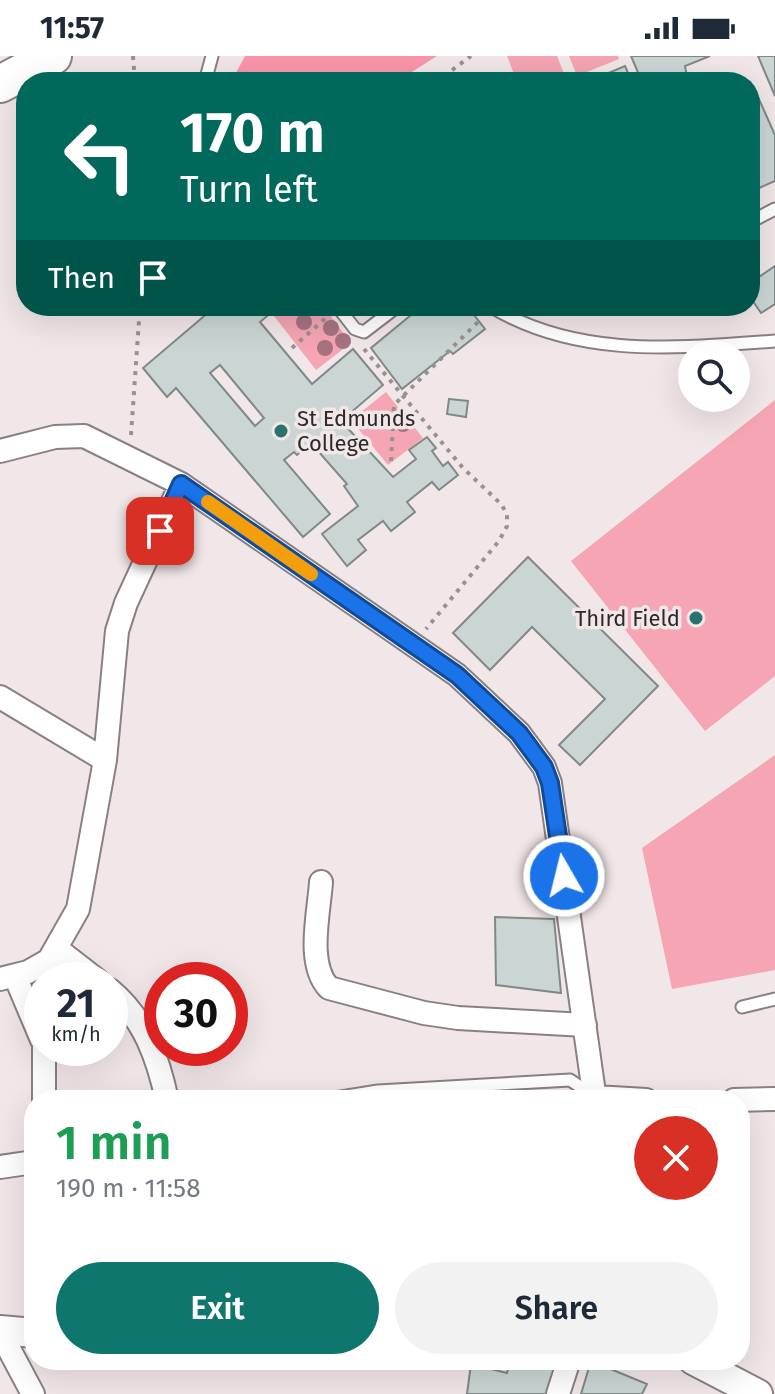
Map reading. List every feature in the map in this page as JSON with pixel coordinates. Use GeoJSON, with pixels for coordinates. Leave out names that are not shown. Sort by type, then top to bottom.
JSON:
{"type":"FeatureCollection","features":[{"type":"Feature","properties":{"kind":"highway"},"geometry":{"type":"LineString","coordinates":[[23,72],[53,56]]}},
{"type":"Feature","properties":{"kind":"street"},"geometry":{"type":"LineString","coordinates":[[0,451],[55,437],[77,436],[100,442],[181,484],[457,675],[519,733],[544,767],[550,783],[594,1090]]}},
{"type":"Feature","properties":{"kind":"street"},"geometry":{"type":"LineString","coordinates":[[24,1007],[8,977],[39,967],[57,949],[78,909],[105,760],[117,631],[126,603],[181,484]]}},
{"type":"Feature","properties":{"kind":"street"},"geometry":{"type":"LineString","coordinates":[[0,697],[105,760]]}},
{"type":"Feature","properties":{"kind":"street"},"geometry":{"type":"LineString","coordinates":[[321,882],[317,966],[321,980],[329,988],[400,1007],[458,1018],[585,1025]]}},
{"type":"Feature","properties":{"kind":"street"},"geometry":{"type":"LineString","coordinates":[[57,949],[74,962]]}},
{"type":"Feature","properties":{"kind":"street"},"geometry":{"type":"LineString","coordinates":[[128,1007],[146,1032],[164,1090]]}},
{"type":"Feature","properties":{"kind":"street"},"geometry":{"type":"LineString","coordinates":[[44,1066],[44,1090]]}},
{"type":"Feature","properties":{"kind":"street"},"geometry":{"type":"LineString","coordinates":[[750,1100],[775,1099]]}},
{"type":"Feature","properties":{"kind":"street"},"geometry":{"type":"LineString","coordinates":[[0,1167],[24,1163]]}},
{"type":"Feature","properties":{"kind":"street"},"geometry":{"type":"LineString","coordinates":[[0,1331],[24,1332]]}},
{"type":"Feature","properties":{"kind":"street"},"geometry":{"type":"LineString","coordinates":[[0,1331],[33,1394]]}},
{"type":"Feature","properties":{"kind":"street"},"geometry":{"type":"LineString","coordinates":[[558,1394],[566,1370]]}},
{"type":"Feature","properties":{"kind":"street"},"geometry":{"type":"LineString","coordinates":[[712,1370],[758,1394],[775,1384]]}},
{"type":"Feature","properties":{"kind":"lane"},"geometry":{"type":"LineString","coordinates":[[346,316],[364,332],[385,316]]}},
{"type":"Feature","properties":{"kind":"lane"},"geometry":{"type":"LineString","coordinates":[[509,316],[529,327],[611,346],[685,348],[775,341]]}},
{"type":"Feature","properties":{"kind":"lane"},"geometry":{"type":"LineString","coordinates":[[742,1007],[775,999]]}},
{"type":"Feature","properties":{"kind":"lane"},"geometry":{"type":"LineString","coordinates":[[395,1090],[570,1080],[584,1090]]}},
{"type":"Feature","properties":{"kind":"path"},"geometry":{"type":"LineString","coordinates":[[449,72],[471,56]]}},
{"type":"Feature","properties":{"kind":"path"},"geometry":{"type":"LineString","coordinates":[[128,458],[139,316]]}},
{"type":"Feature","properties":{"kind":"path"},"geometry":{"type":"LineString","coordinates":[[292,348],[327,316]]}},
{"type":"Feature","properties":{"kind":"path"},"geometry":{"type":"LineString","coordinates":[[391,461],[394,405],[483,316]]}},
{"type":"Feature","properties":{"kind":"path"},"geometry":{"type":"LineString","coordinates":[[360,331],[365,352],[463,468],[502,505],[507,515],[507,526],[499,541],[413,644]]}},
{"type":"Feature","properties":{"kind":"shaded area"},"geometry":{"type":"Polygon","coordinates":[[[245,56],[437,56],[412,72],[236,72],[245,56]]]}},
{"type":"Feature","properties":{"kind":"shaded area"},"geometry":{"type":"Polygon","coordinates":[[[507,56],[557,56],[563,72],[513,72],[507,56]]]}},
{"type":"Feature","properties":{"kind":"shaded area"},"geometry":{"type":"Polygon","coordinates":[[[569,56],[618,56],[619,59],[587,72],[575,72],[569,56]]]}},
{"type":"Feature","properties":{"kind":"shaded area"},"geometry":{"type":"Polygon","coordinates":[[[274,316],[331,316],[351,343],[316,370],[274,316]]]}},
{"type":"Feature","properties":{"kind":"shaded area"},"geometry":{"type":"Polygon","coordinates":[[[386,392],[423,438],[388,465],[351,420],[386,392]]]}},
{"type":"Feature","properties":{"kind":"shaded area","name":"Third Field"},"geometry":{"type":"Polygon","coordinates":[[[775,400],[775,676],[705,731],[571,561],[775,400]]]}},
{"type":"Feature","properties":{"kind":"shaded area"},"geometry":{"type":"Polygon","coordinates":[[[775,755],[775,970],[672,989],[642,848],[775,755]]]}},
{"type":"Feature","properties":{"kind":"building"},"geometry":{"type":"Polygon","coordinates":[[[631,56],[710,56],[685,66],[686,72],[638,72],[631,56]]]}},
{"type":"Feature","properties":{"kind":"building"},"geometry":{"type":"Polygon","coordinates":[[[758,56],[775,56],[775,96],[758,56]]]}},
{"type":"Feature","properties":{"kind":"building"},"geometry":{"type":"Polygon","coordinates":[[[625,66],[628,72],[611,72],[625,66]]]}},
{"type":"Feature","properties":{"kind":"building"},"geometry":{"type":"Polygon","coordinates":[[[760,101],[775,135],[775,181],[760,188],[760,101]]]}},
{"type":"Feature","properties":{"kind":"building"},"geometry":{"type":"Polygon","coordinates":[[[775,266],[775,304],[761,313],[760,312],[760,276],[775,266]]]}},
{"type":"Feature","properties":{"kind":"building","name":"St Edmunds College"},"geometry":{"type":"Polygon","coordinates":[[[204,316],[267,316],[260,322],[312,384],[353,349],[383,385],[341,421],[393,477],[416,459],[409,450],[427,437],[436,448],[432,451],[443,466],[448,462],[458,475],[439,490],[432,482],[407,502],[415,512],[391,531],[383,521],[358,540],[366,550],[347,566],[322,534],[358,506],[344,486],[347,484],[311,443],[297,455],[294,452],[284,460],[330,514],[303,537],[176,388],[167,397],[143,368],[204,316]],[[220,365],[210,373],[255,426],[264,418],[220,365]]]}},
{"type":"Feature","properties":{"kind":"building"},"geometry":{"type":"Polygon","coordinates":[[[410,316],[475,316],[485,329],[453,354],[450,351],[402,389],[371,348],[410,316]]]}},
{"type":"Feature","properties":{"kind":"building"},"geometry":{"type":"Polygon","coordinates":[[[449,399],[468,401],[466,417],[447,414],[449,399]]]}},
{"type":"Feature","properties":{"kind":"building"},"geometry":{"type":"Polygon","coordinates":[[[528,557],[658,686],[580,765],[559,745],[605,699],[532,627],[490,670],[453,633],[528,557]]]}},
{"type":"Feature","properties":{"kind":"building"},"geometry":{"type":"Polygon","coordinates":[[[495,917],[554,919],[561,993],[496,985],[495,917]]]}},
{"type":"Feature","properties":{"kind":"building"},"geometry":{"type":"Polygon","coordinates":[[[470,1370],[507,1373],[508,1370],[562,1370],[555,1394],[467,1394],[470,1370]]]}},
{"type":"Feature","properties":{"kind":"building"},"geometry":{"type":"Polygon","coordinates":[[[588,1370],[613,1370],[647,1384],[642,1394],[581,1394],[588,1370]]]}},
{"type":"Feature","properties":{"kind":"slow traffic"},"geometry":{"type":"LineString","coordinates":[[208,502],[311,574]]}},
{"type":"Feature","properties":{"kind":"place","name":"St Edmunds College"},"geometry":{"type":"Point","coordinates":[281,431]}},
{"type":"Feature","properties":{"kind":"place","name":"Third Field"},"geometry":{"type":"Point","coordinates":[696,618]}},
{"type":"Feature","properties":{"kind":"route"},"geometry":{"type":"LineString","coordinates":[[160,531],[181,484],[457,675],[519,733],[544,767],[550,783],[564,876]]}}]}
